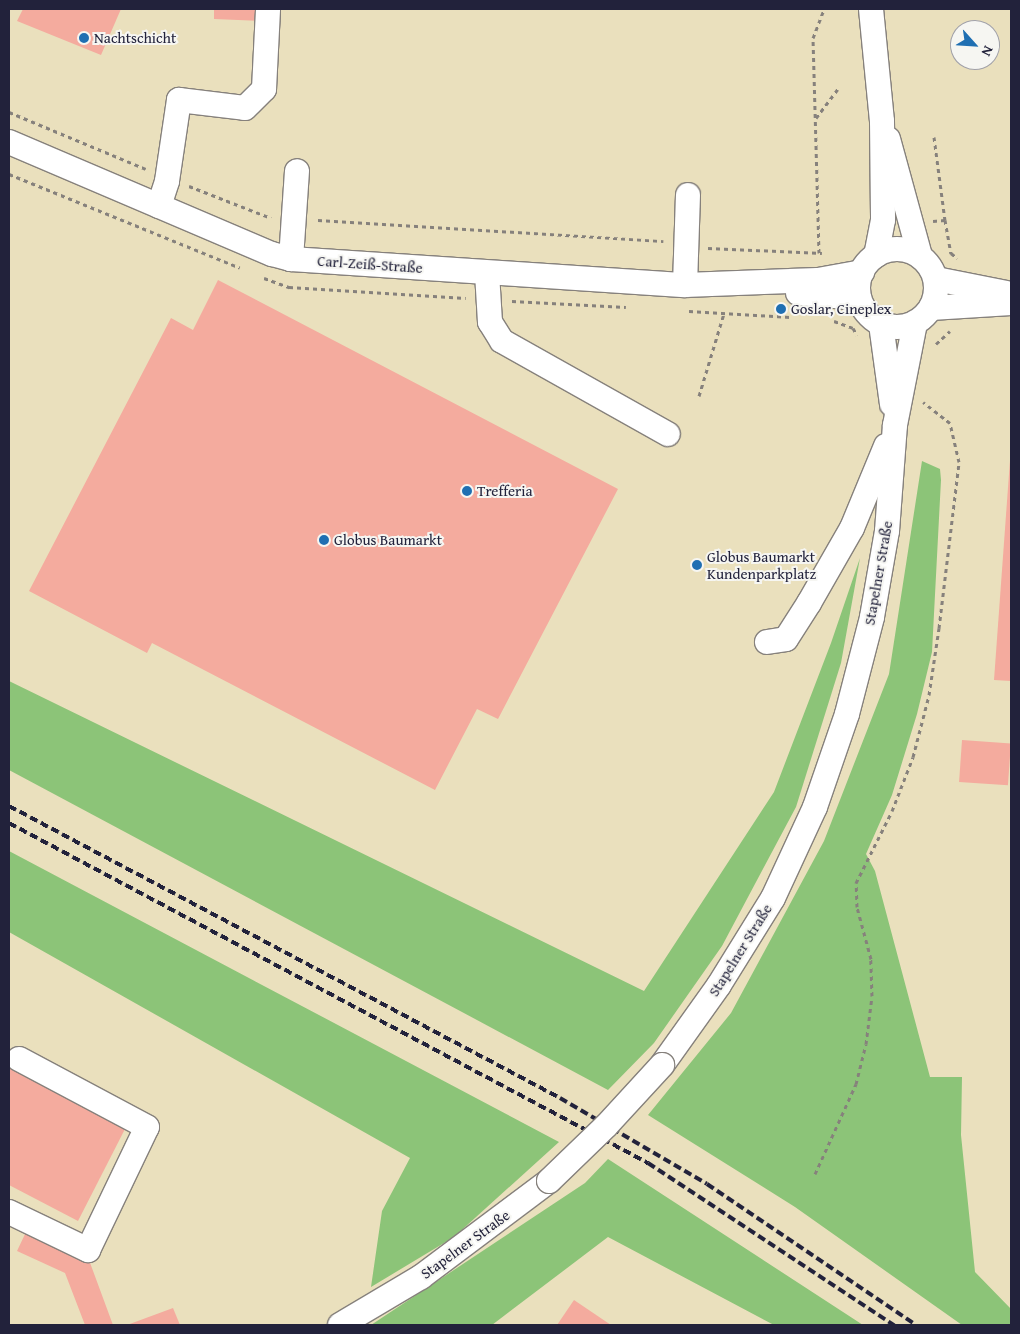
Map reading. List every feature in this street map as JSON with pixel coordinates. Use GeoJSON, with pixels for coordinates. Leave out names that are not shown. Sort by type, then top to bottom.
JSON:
{"type":"FeatureCollection","features":[{"type":"Feature","properties":{"kind":"street"},"geometry":{"type":"LineString","coordinates":[[159,206],[168,178],[179,100],[245,108],[264,89],[268,9]]}},
{"type":"Feature","properties":{"kind":"street"},"geometry":{"type":"LineString","coordinates":[[871,9],[882,121],[883,220],[859,298],[864,309],[882,324],[899,327],[923,315],[1011,303]]}},
{"type":"Feature","properties":{"kind":"street"},"geometry":{"type":"LineString","coordinates":[[882,121],[920,256],[936,279],[1011,294]]}},
{"type":"Feature","properties":{"kind":"street","name":"Carl-Zeiß-Straße"},"geometry":{"type":"LineString","coordinates":[[9,142],[159,206],[291,259],[685,285],[755,284],[786,280],[818,280],[869,263]]}},
{"type":"Feature","properties":{"kind":"street"},"geometry":{"type":"LineString","coordinates":[[291,259],[297,171]]}},
{"type":"Feature","properties":{"kind":"street"},"geometry":{"type":"LineString","coordinates":[[685,285],[688,195]]}},
{"type":"Feature","properties":{"kind":"street"},"geometry":{"type":"LineString","coordinates":[[869,263],[898,249],[920,256]]}},
{"type":"Feature","properties":{"kind":"street"},"geometry":{"type":"LineString","coordinates":[[487,272],[490,322],[502,341],[668,434]]}},
{"type":"Feature","properties":{"kind":"street","name":"Stapelner Straße"},"geometry":{"type":"LineString","coordinates":[[894,425],[910,400],[923,315],[936,279]]}},
{"type":"Feature","properties":{"kind":"street","name":"Carl-Zeiß-Straße"},"geometry":{"type":"LineString","coordinates":[[755,284],[789,292],[859,298]]}},
{"type":"Feature","properties":{"kind":"street","name":"Stapelner Straße"},"geometry":{"type":"LineString","coordinates":[[340,1325],[421,1276],[549,1181],[606,1126],[662,1065],[719,985],[773,898],[815,808],[847,714],[872,617],[887,531],[894,425],[882,324]]}},
{"type":"Feature","properties":{"kind":"street"},"geometry":{"type":"LineString","coordinates":[[767,642],[786,639],[809,604],[852,528],[894,425]]}},
{"type":"Feature","properties":{"kind":"street"},"geometry":{"type":"LineString","coordinates":[[9,1212],[88,1250],[147,1127],[19,1059]]}},
{"type":"Feature","properties":{"kind":"path"},"geometry":{"type":"LineString","coordinates":[[818,280],[819,253],[813,38],[824,9]]}},
{"type":"Feature","properties":{"kind":"path"},"geometry":{"type":"LineString","coordinates":[[815,119],[838,89]]}},
{"type":"Feature","properties":{"kind":"path"},"geometry":{"type":"LineString","coordinates":[[9,112],[266,218],[294,218],[530,235],[676,242],[686,246],[831,253]]}},
{"type":"Feature","properties":{"kind":"path"},"geometry":{"type":"LineString","coordinates":[[934,137],[951,253],[959,259]]}},
{"type":"Feature","properties":{"kind":"path"},"geometry":{"type":"LineString","coordinates":[[911,222],[945,220]]}},
{"type":"Feature","properties":{"kind":"path"},"geometry":{"type":"LineString","coordinates":[[699,396],[724,313]]}},
{"type":"Feature","properties":{"kind":"path"},"geometry":{"type":"LineString","coordinates":[[934,346],[954,327]]}},
{"type":"Feature","properties":{"kind":"path"},"geometry":{"type":"LineString","coordinates":[[910,400],[922,394]]}},
{"type":"Feature","properties":{"kind":"path"},"geometry":{"type":"LineString","coordinates":[[894,425],[919,420],[910,400]]}},
{"type":"Feature","properties":{"kind":"path"},"geometry":{"type":"LineString","coordinates":[[815,1174],[856,1084],[866,1044],[872,996],[871,959],[857,907],[856,883],[892,812],[913,757],[929,695],[939,628],[959,462],[950,423],[933,407],[910,400]]}},
{"type":"Feature","properties":{"kind":"green space"},"geometry":{"type":"Polygon","coordinates":[[[922,461],[940,469],[941,480],[932,652],[917,714],[892,795],[866,854],[875,871],[930,1077],[962,1077],[961,1135],[975,1272],[1011,1309],[1011,1325],[962,1325],[795,1207],[648,1115],[731,1013],[824,841],[889,674],[922,461]]]}},
{"type":"Feature","properties":{"kind":"green space"},"geometry":{"type":"Polygon","coordinates":[[[860,558],[841,663],[796,807],[722,946],[654,1043],[608,1090],[9,770],[9,681],[644,991],[774,792],[831,643],[860,558]]]}},
{"type":"Feature","properties":{"kind":"green space"},"geometry":{"type":"Polygon","coordinates":[[[9,851],[559,1142],[454,1237],[371,1287],[382,1211],[410,1158],[9,932],[9,851]]]}},
{"type":"Feature","properties":{"kind":"green space"},"geometry":{"type":"Polygon","coordinates":[[[608,1159],[863,1325],[774,1325],[608,1237],[492,1325],[371,1325],[585,1183],[608,1159]]]}},
{"type":"Feature","properties":{"kind":"building","name":"Nachtschicht"},"geometry":{"type":"Polygon","coordinates":[[[23,9],[121,9],[101,55],[17,21],[23,9]]]}},
{"type":"Feature","properties":{"kind":"building"},"geometry":{"type":"Polygon","coordinates":[[[214,9],[260,9],[259,21],[214,19],[214,9]]]}},
{"type":"Feature","properties":{"kind":"building","name":"Globus Baumarkt"},"geometry":{"type":"Polygon","coordinates":[[[218,280],[618,489],[498,719],[477,709],[435,790],[152,643],[147,653],[29,591],[171,318],[193,330],[218,280]]]}},
{"type":"Feature","properties":{"kind":"building"},"geometry":{"type":"Polygon","coordinates":[[[1011,460],[1011,681],[994,680],[1011,460]]]}},
{"type":"Feature","properties":{"kind":"building"},"geometry":{"type":"Polygon","coordinates":[[[962,740],[1011,743],[1008,785],[959,782],[962,740]]]}},
{"type":"Feature","properties":{"kind":"building"},"geometry":{"type":"Polygon","coordinates":[[[9,1068],[125,1129],[78,1221],[9,1185],[9,1068]]]}},
{"type":"Feature","properties":{"kind":"building"},"geometry":{"type":"Polygon","coordinates":[[[26,1232],[89,1260],[113,1325],[85,1325],[65,1273],[17,1251],[26,1232]]]}},
{"type":"Feature","properties":{"kind":"building"},"geometry":{"type":"Polygon","coordinates":[[[574,1300],[611,1325],[557,1325],[574,1300]]]}},
{"type":"Feature","properties":{"kind":"building"},"geometry":{"type":"Polygon","coordinates":[[[173,1308],[180,1325],[127,1325],[173,1308]]]}},
{"type":"Feature","properties":{"kind":"railway"},"geometry":{"type":"LineString","coordinates":[[9,806],[560,1098],[707,1184],[916,1325]]}},
{"type":"Feature","properties":{"kind":"railway"},"geometry":{"type":"LineString","coordinates":[[9,823],[648,1163],[894,1325]]}},
{"type":"Feature","properties":{"kind":"place","name":"Nachtschicht"},"geometry":{"type":"Point","coordinates":[84,38]}},
{"type":"Feature","properties":{"kind":"place","name":"Goslar, Cineplex"},"geometry":{"type":"Point","coordinates":[781,309]}},
{"type":"Feature","properties":{"kind":"place","name":"Trefferia"},"geometry":{"type":"Point","coordinates":[467,491]}},
{"type":"Feature","properties":{"kind":"place","name":"Globus Baumarkt"},"geometry":{"type":"Point","coordinates":[324,540]}},
{"type":"Feature","properties":{"kind":"place","name":"Globus Baumarkt Kundenparkplatz"},"geometry":{"type":"Point","coordinates":[697,565]}}]}
